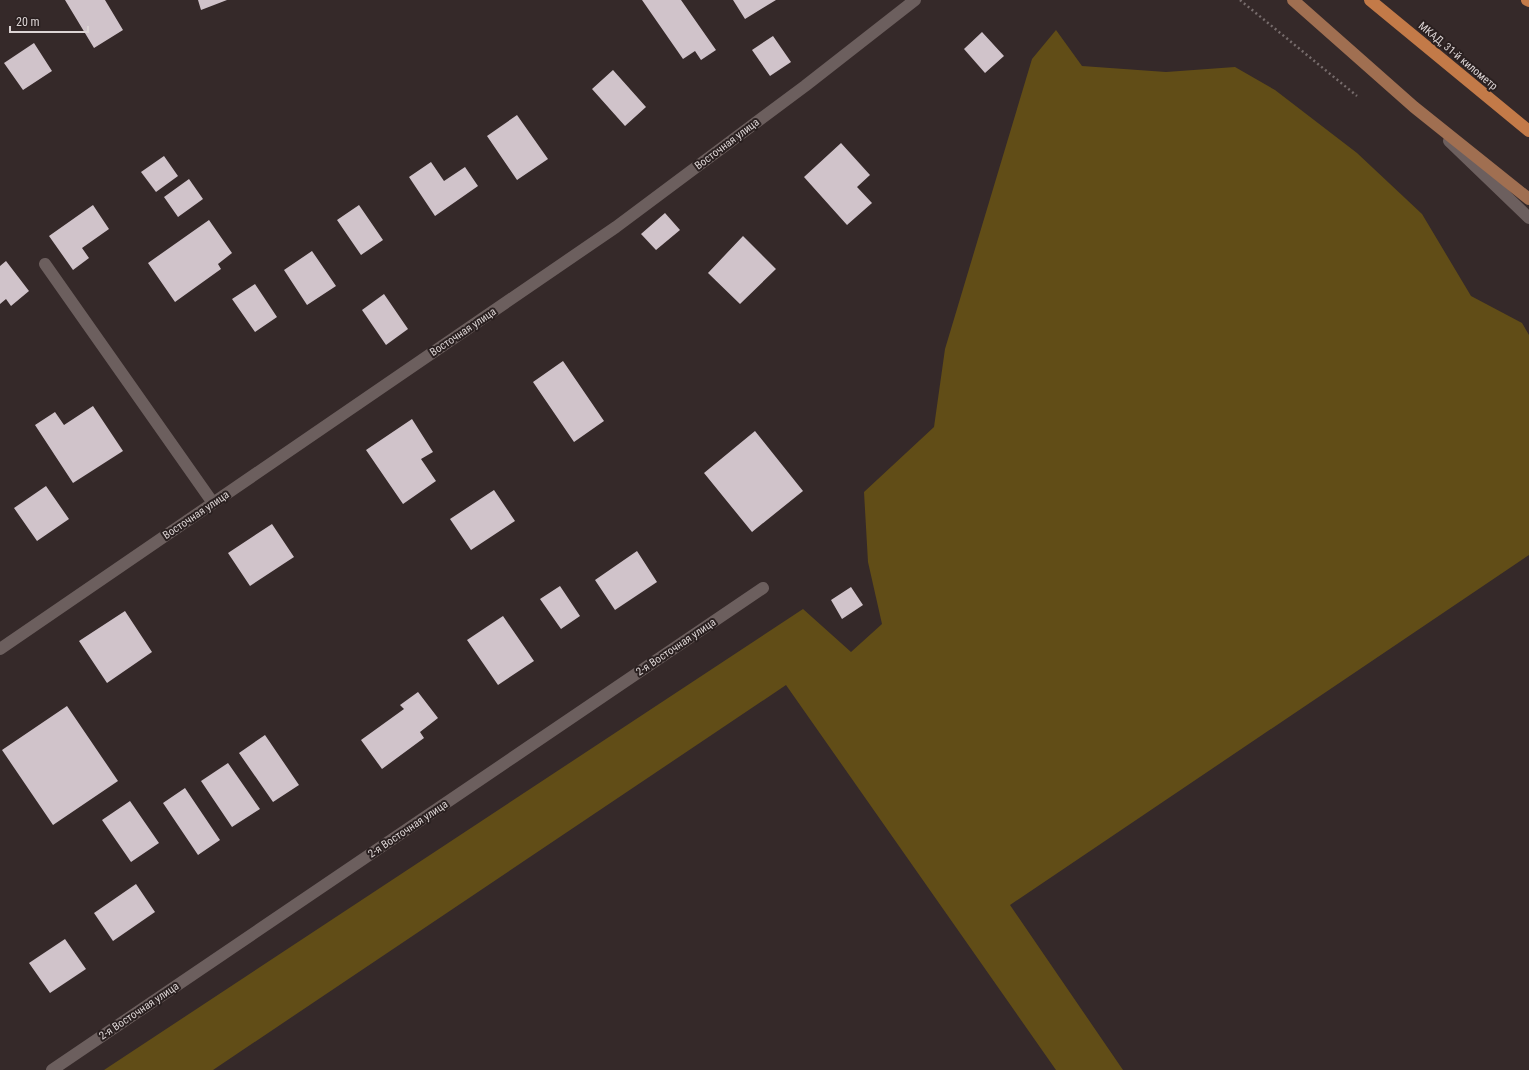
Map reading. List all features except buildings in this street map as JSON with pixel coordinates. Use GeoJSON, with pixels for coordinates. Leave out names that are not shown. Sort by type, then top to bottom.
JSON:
{"type":"FeatureCollection","features":[{"type":"Feature","properties":{"kind":"highway","name":"МКАД, 31-й километр"},"geometry":{"type":"LineString","coordinates":[[1370,0],[1529,131]]}},
{"type":"Feature","properties":{"kind":"main road"},"geometry":{"type":"LineString","coordinates":[[1293,0],[1414,107],[1529,199]]}},
{"type":"Feature","properties":{"kind":"street","name":"Восточная улица"},"geometry":{"type":"LineString","coordinates":[[0,649],[616,227],[806,86],[915,0]]}},
{"type":"Feature","properties":{"kind":"street"},"geometry":{"type":"LineString","coordinates":[[1414,107],[1529,218]]}},
{"type":"Feature","properties":{"kind":"street"},"geometry":{"type":"LineString","coordinates":[[45,264],[213,503]]}},
{"type":"Feature","properties":{"kind":"street","name":"2-я Восточная улица"},"geometry":{"type":"LineString","coordinates":[[52,1070],[763,588]]}},
{"type":"Feature","properties":{"kind":"path"},"geometry":{"type":"LineString","coordinates":[[1240,0],[1357,96]]}},
{"type":"Feature","properties":{"kind":"shaded area"},"geometry":{"type":"Polygon","coordinates":[[[1056,30],[1082,66],[1166,72],[1235,67],[1275,90],[1357,153],[1422,214],[1471,296],[1522,323],[1529,335],[1529,555],[1010,905],[1123,1070],[1056,1070],[786,685],[213,1070],[104,1070],[803,609],[851,652],[882,624],[868,562],[864,492],[934,427],[945,349],[1032,59],[1056,30]]]}}]}
